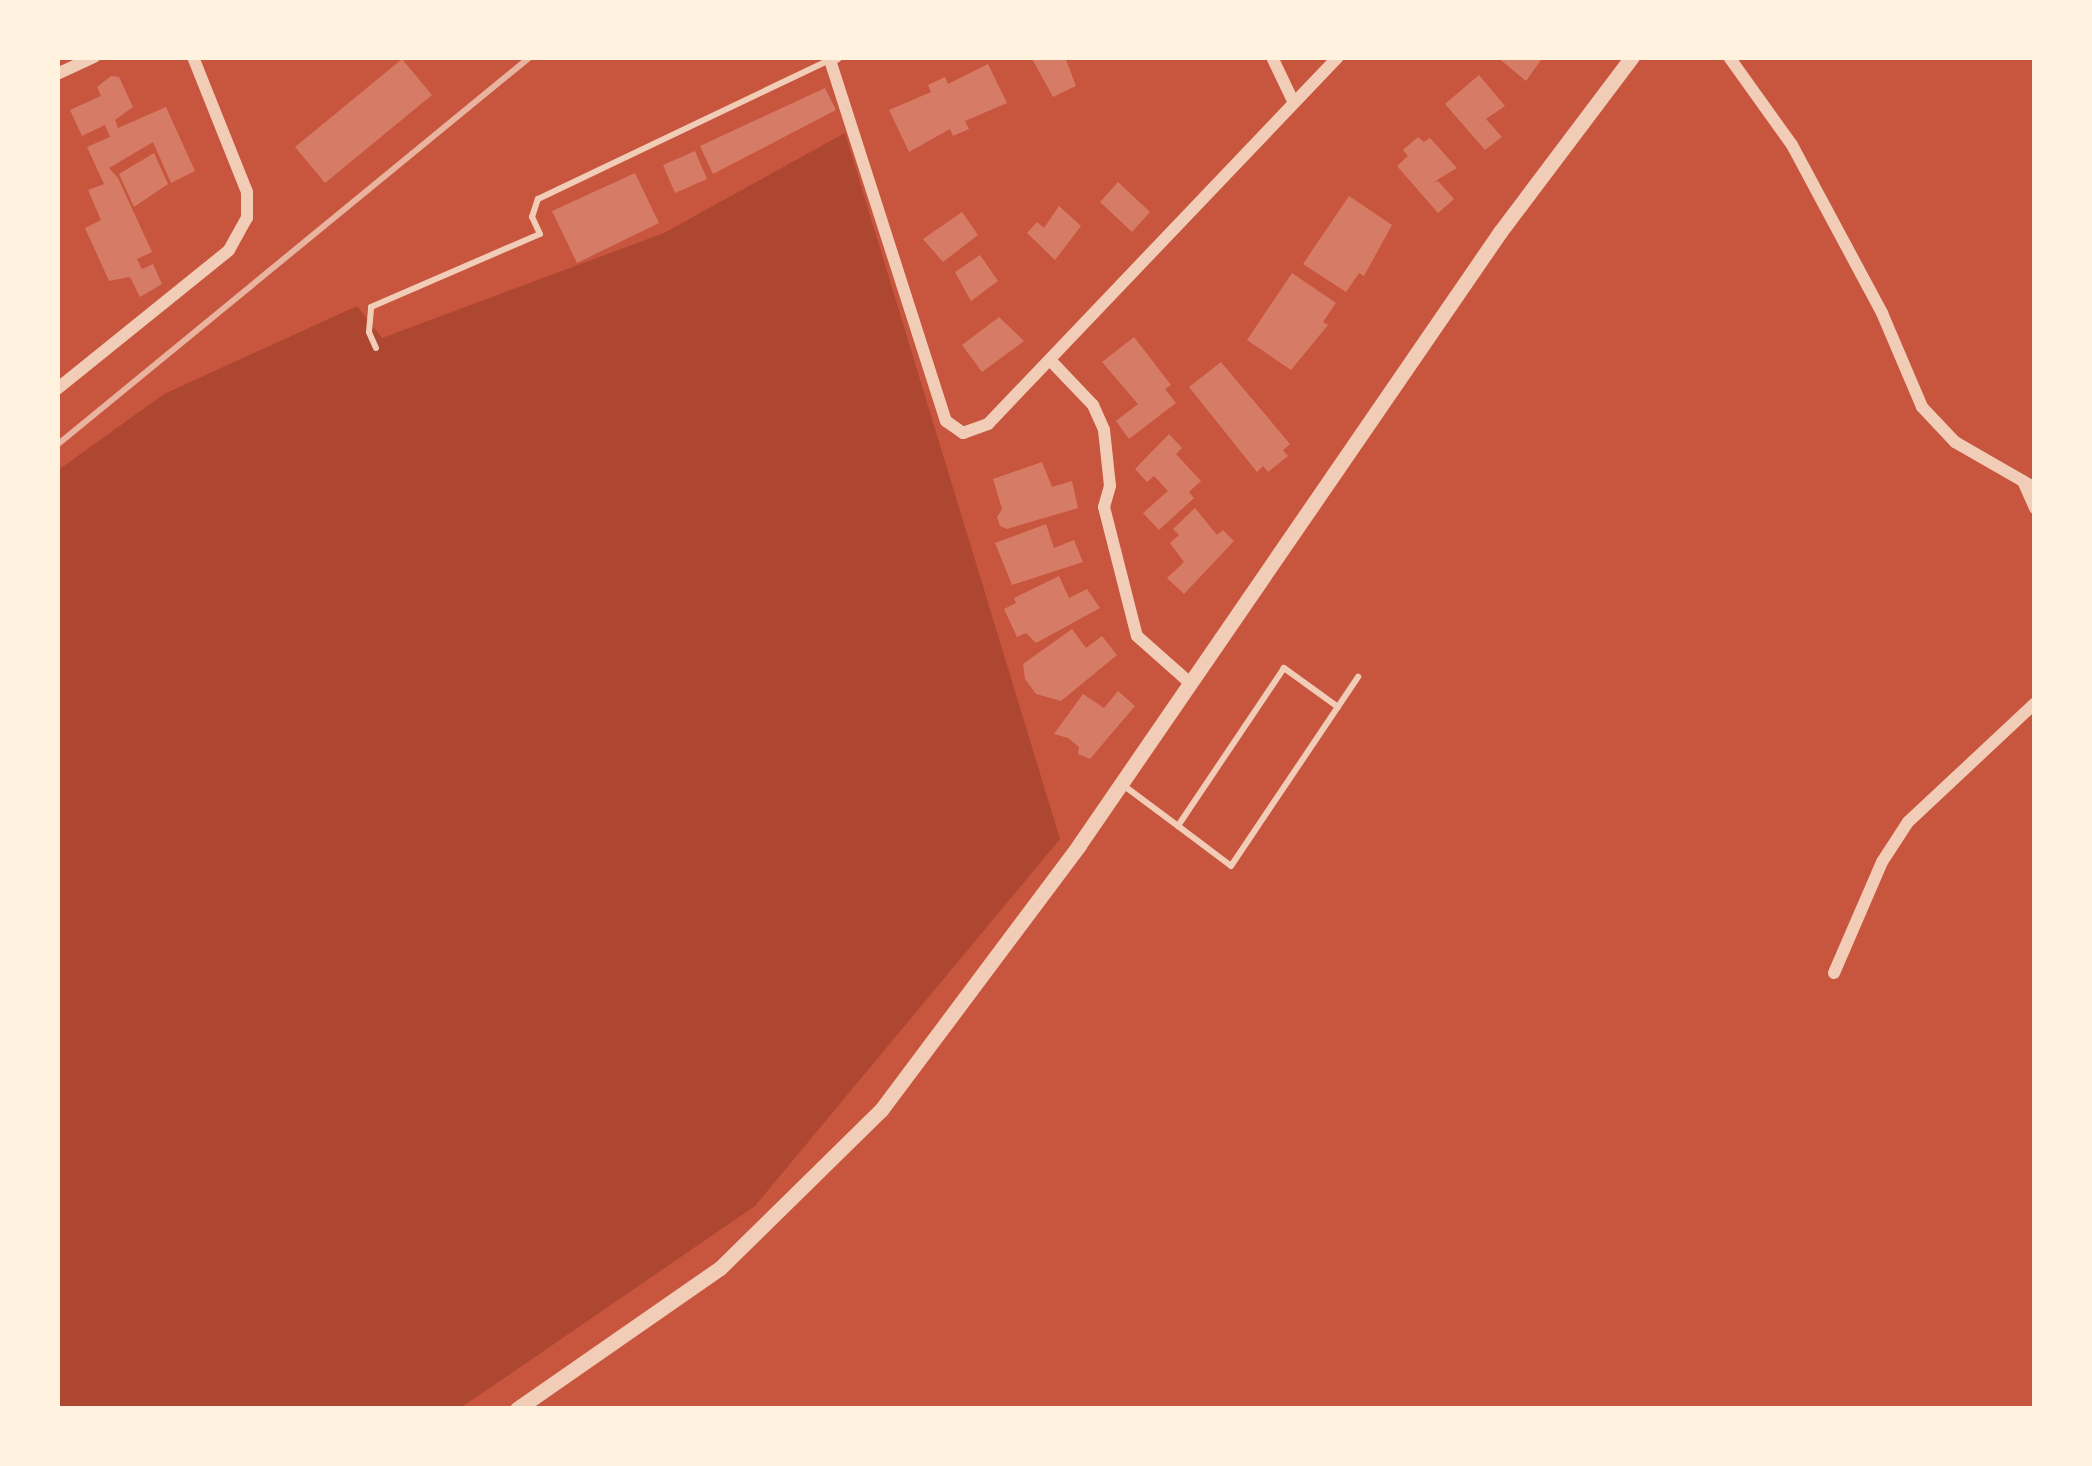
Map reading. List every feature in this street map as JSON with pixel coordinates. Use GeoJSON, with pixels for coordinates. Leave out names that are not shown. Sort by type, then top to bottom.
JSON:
{"type":"FeatureCollection","features":[{"type":"Feature","properties":{"kind":"street"},"geometry":{"type":"LineString","coordinates":[[57,74],[94,57]]}},
{"type":"Feature","properties":{"kind":"street"},"geometry":{"type":"LineString","coordinates":[[57,389],[229,250],[248,218],[247,192],[193,57]]}},
{"type":"Feature","properties":{"kind":"street"},"geometry":{"type":"LineString","coordinates":[[1272,57],[1293,101]]}},
{"type":"Feature","properties":{"kind":"street"},"geometry":{"type":"LineString","coordinates":[[833,58],[946,422],[963,433],[988,424],[1338,57]]}},
{"type":"Feature","properties":{"kind":"street"},"geometry":{"type":"LineString","coordinates":[[1729,57],[1803,166],[1882,313],[1922,407],[1955,442],[2029,483],[2035,508]]}},
{"type":"Feature","properties":{"kind":"street"},"geometry":{"type":"LineString","coordinates":[[517,1409],[720,1268],[881,1110],[1191,684],[1499,232],[1631,58]]}},
{"type":"Feature","properties":{"kind":"street"},"geometry":{"type":"LineString","coordinates":[[1050,360],[1093,405],[1104,430],[1110,486],[1104,507],[1137,636],[1191,684]]}},
{"type":"Feature","properties":{"kind":"street"},"geometry":{"type":"LineString","coordinates":[[1834,973],[1882,862],[1908,822],[1994,747],[2035,703]]}},
{"type":"Feature","properties":{"kind":"lane"},"geometry":{"type":"LineString","coordinates":[[376,348],[368,332],[371,307],[540,234],[532,217],[538,199],[833,58]]}},
{"type":"Feature","properties":{"kind":"lane"},"geometry":{"type":"LineString","coordinates":[[1178,826],[1284,668],[1338,707]]}},
{"type":"Feature","properties":{"kind":"lane"},"geometry":{"type":"LineString","coordinates":[[1121,783],[1231,866],[1358,677]]}},
{"type":"Feature","properties":{"kind":"shaded area"},"geometry":{"type":"Polygon","coordinates":[[[845,133],[1060,839],[755,1206],[459,1409],[57,1409],[57,471],[164,394],[357,306],[382,338],[664,233],[845,133]]]}},
{"type":"Feature","properties":{"kind":"building"},"geometry":{"type":"Polygon","coordinates":[[[1031,57],[1065,57],[1076,86],[1053,97],[1031,57]]]}},
{"type":"Feature","properties":{"kind":"building"},"geometry":{"type":"Polygon","coordinates":[[[1497,57],[1543,57],[1526,81],[1497,57]]]}},
{"type":"Feature","properties":{"kind":"building"},"geometry":{"type":"Polygon","coordinates":[[[402,59],[432,95],[325,183],[295,147],[402,59]]]}},
{"type":"Feature","properties":{"kind":"building"},"geometry":{"type":"Polygon","coordinates":[[[988,64],[1007,103],[965,121],[969,129],[953,136],[950,129],[909,152],[889,110],[931,92],[928,85],[945,77],[948,84],[988,64]]]}},
{"type":"Feature","properties":{"kind":"building"},"geometry":{"type":"Polygon","coordinates":[[[1479,75],[1505,106],[1486,119],[1502,137],[1485,150],[1445,104],[1479,75]]]}},
{"type":"Feature","properties":{"kind":"building"},"geometry":{"type":"Polygon","coordinates":[[[111,76],[119,77],[133,107],[115,120],[118,128],[166,107],[195,171],[171,183],[153,142],[109,168],[152,252],[137,259],[142,269],[153,264],[162,284],[140,297],[130,277],[109,281],[85,228],[101,220],[88,190],[104,184],[87,147],[110,137],[105,125],[82,136],[70,110],[101,96],[97,87],[111,76]]]}},
{"type":"Feature","properties":{"kind":"building"},"geometry":{"type":"Polygon","coordinates":[[[825,88],[836,110],[713,174],[700,146],[825,88]]]}},
{"type":"Feature","properties":{"kind":"building"},"geometry":{"type":"Polygon","coordinates":[[[1418,137],[1424,142],[1430,138],[1457,168],[1432,183],[1438,181],[1454,199],[1438,213],[1397,166],[1408,156],[1403,150],[1418,137]]]}},
{"type":"Feature","properties":{"kind":"building"},"geometry":{"type":"Polygon","coordinates":[[[695,151],[707,179],[675,193],[663,165],[695,151]]]}},
{"type":"Feature","properties":{"kind":"building"},"geometry":{"type":"Polygon","coordinates":[[[154,153],[168,184],[134,207],[119,174],[154,153]]]}},
{"type":"Feature","properties":{"kind":"building"},"geometry":{"type":"Polygon","coordinates":[[[635,173],[659,223],[577,263],[552,211],[635,173]]]}},
{"type":"Feature","properties":{"kind":"building"},"geometry":{"type":"Polygon","coordinates":[[[1118,182],[1150,212],[1132,232],[1100,202],[1118,182]]]}},
{"type":"Feature","properties":{"kind":"building"},"geometry":{"type":"Polygon","coordinates":[[[1349,196],[1392,225],[1364,276],[1359,273],[1346,292],[1303,264],[1349,196]]]}},
{"type":"Feature","properties":{"kind":"building"},"geometry":{"type":"Polygon","coordinates":[[[1059,206],[1081,226],[1055,260],[1027,233],[1037,222],[1044,228],[1059,206]]]}},
{"type":"Feature","properties":{"kind":"building"},"geometry":{"type":"Polygon","coordinates":[[[962,212],[978,235],[943,262],[923,239],[962,212]]]}},
{"type":"Feature","properties":{"kind":"building"},"geometry":{"type":"Polygon","coordinates":[[[980,255],[998,281],[971,301],[955,272],[980,255]]]}},
{"type":"Feature","properties":{"kind":"building"},"geometry":{"type":"Polygon","coordinates":[[[1292,273],[1336,303],[1323,322],[1328,325],[1291,370],[1247,340],[1292,273]]]}},
{"type":"Feature","properties":{"kind":"building"},"geometry":{"type":"Polygon","coordinates":[[[999,317],[1024,341],[982,372],[962,345],[999,317]]]}},
{"type":"Feature","properties":{"kind":"building"},"geometry":{"type":"Polygon","coordinates":[[[1134,337],[1171,385],[1165,389],[1176,403],[1129,439],[1116,421],[1138,404],[1102,362],[1134,337]]]}},
{"type":"Feature","properties":{"kind":"building"},"geometry":{"type":"Polygon","coordinates":[[[1221,362],[1290,444],[1283,450],[1288,456],[1268,472],[1263,466],[1257,472],[1189,387],[1221,362]]]}},
{"type":"Feature","properties":{"kind":"building"},"geometry":{"type":"Polygon","coordinates":[[[1169,434],[1182,448],[1176,454],[1201,481],[1189,492],[1194,498],[1159,530],[1143,513],[1168,491],[1154,476],[1147,482],[1135,469],[1169,434]]]}},
{"type":"Feature","properties":{"kind":"building"},"geometry":{"type":"Polygon","coordinates":[[[1042,462],[1052,487],[1072,481],[1078,508],[1007,529],[1000,526],[997,517],[1002,509],[993,479],[1042,462]]]}},
{"type":"Feature","properties":{"kind":"building"},"geometry":{"type":"Polygon","coordinates":[[[1195,508],[1217,535],[1223,530],[1234,541],[1184,594],[1167,578],[1184,562],[1170,543],[1179,535],[1173,529],[1195,508]]]}},
{"type":"Feature","properties":{"kind":"building"},"geometry":{"type":"Polygon","coordinates":[[[1046,524],[1054,548],[1074,540],[1083,562],[1012,585],[995,543],[1046,524]]]}},
{"type":"Feature","properties":{"kind":"building"},"geometry":{"type":"Polygon","coordinates":[[[1059,576],[1069,598],[1087,589],[1100,608],[1036,643],[1026,633],[1017,637],[1004,609],[1016,603],[1014,598],[1059,576]]]}},
{"type":"Feature","properties":{"kind":"building"},"geometry":{"type":"Polygon","coordinates":[[[1072,629],[1086,648],[1102,636],[1117,655],[1061,701],[1036,694],[1025,679],[1023,664],[1072,629]]]}},
{"type":"Feature","properties":{"kind":"building"},"geometry":{"type":"Polygon","coordinates":[[[1118,691],[1135,706],[1090,759],[1078,754],[1079,747],[1068,738],[1054,734],[1083,694],[1104,708],[1118,691]]]}},
{"type":"Feature","properties":{"kind":"railway"},"geometry":{"type":"LineString","coordinates":[[57,445],[530,57]]}}]}
